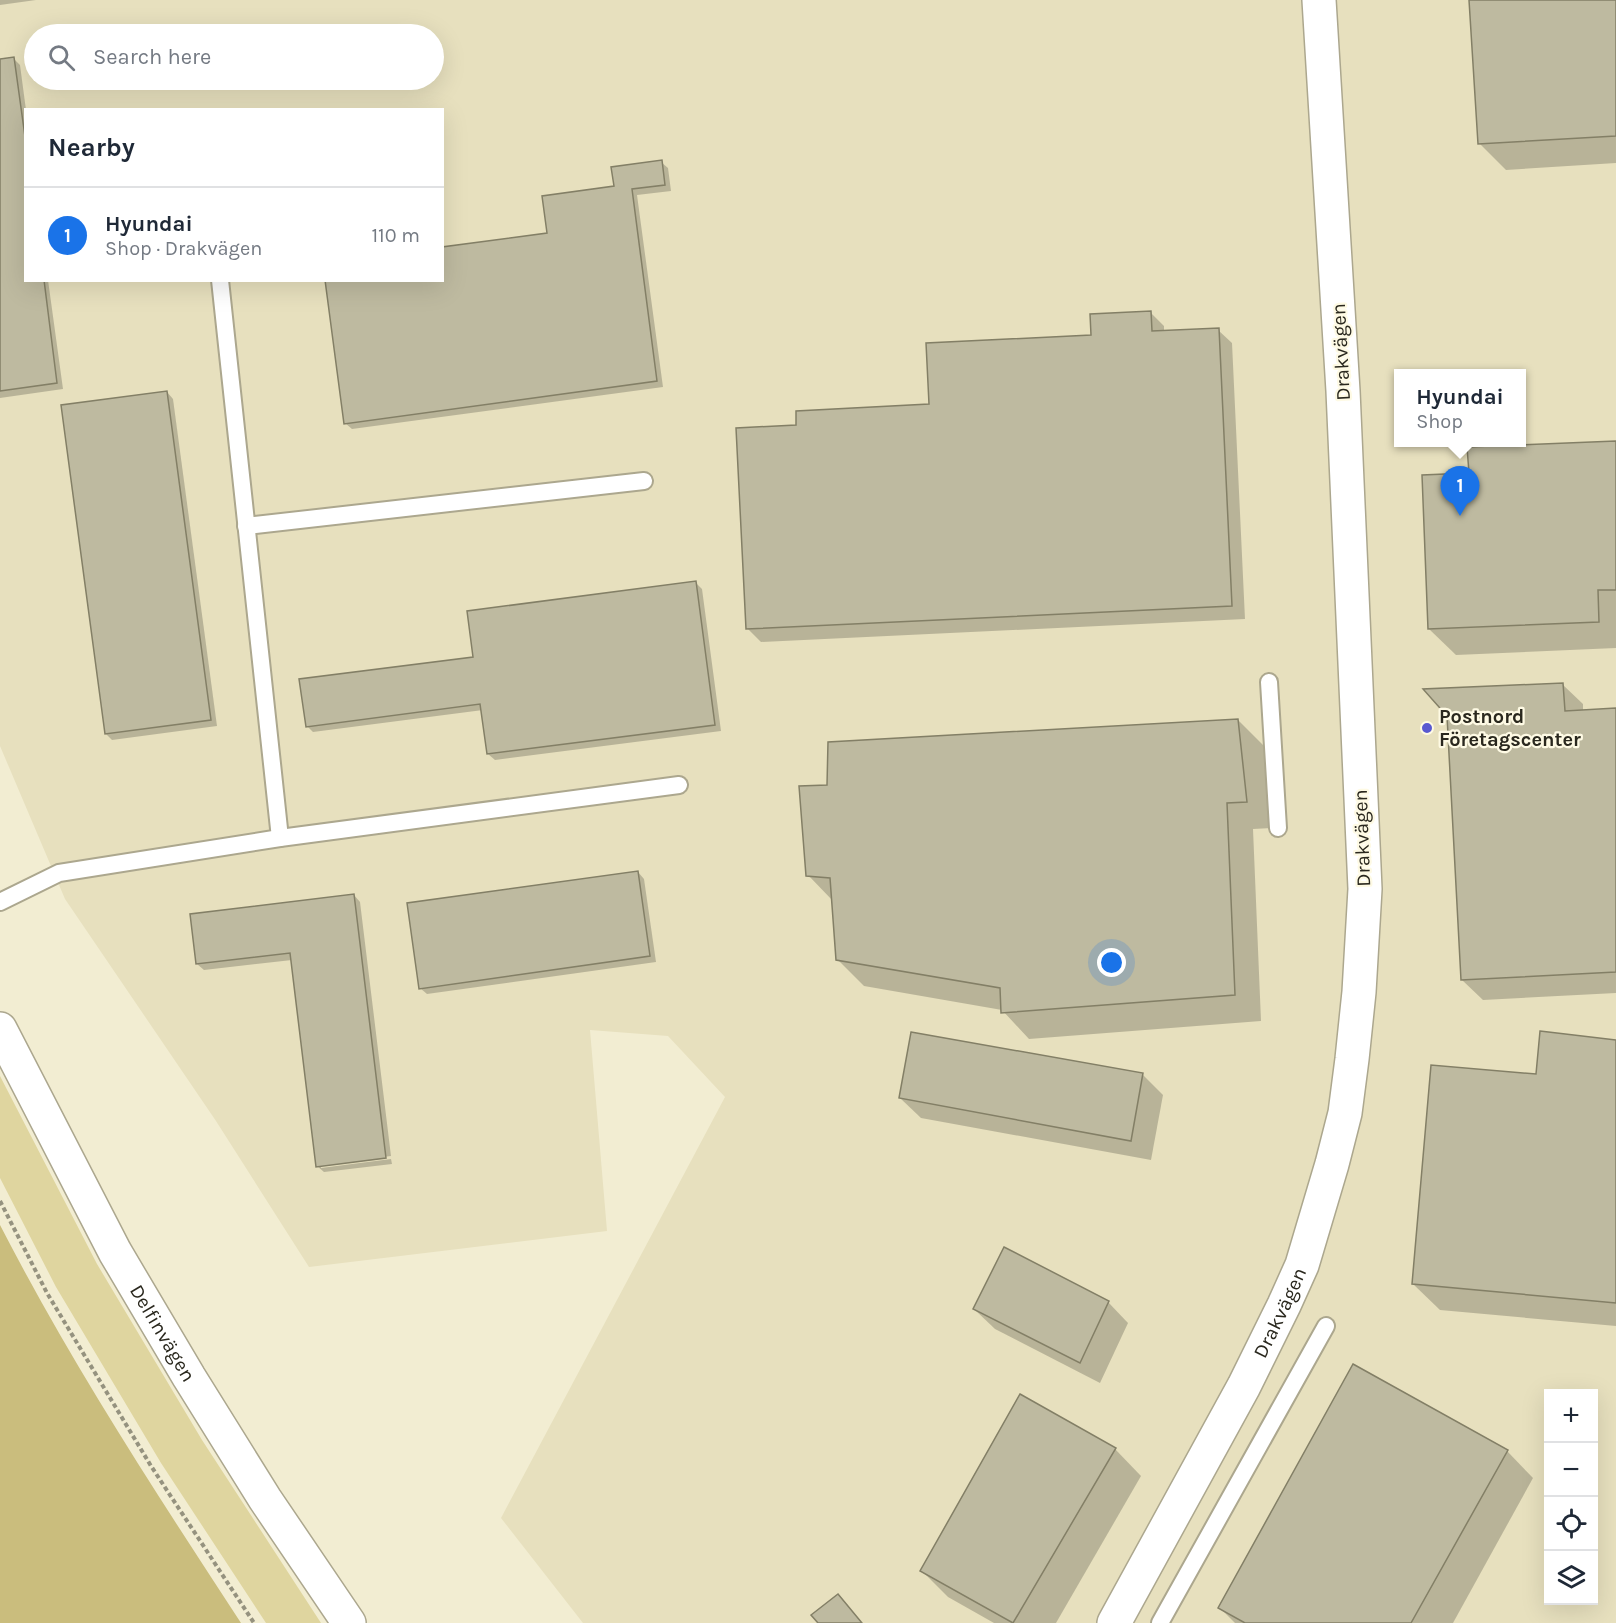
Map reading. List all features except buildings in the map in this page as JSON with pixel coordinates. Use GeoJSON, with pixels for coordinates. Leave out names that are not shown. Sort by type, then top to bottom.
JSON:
{"type":"FeatureCollection","features":[{"type":"Feature","properties":{"kind":"street","name":"Drakvägen"},"geometry":{"type":"LineString","coordinates":[[1114,1623],[1244,1386],[1302,1265],[1345,1113],[1352,1059],[1359,992],[1365,889],[1343,391],[1319,0]]}},
{"type":"Feature","properties":{"kind":"street","name":"Delfinvägen"},"geometry":{"type":"LineString","coordinates":[[0,1029],[115,1252],[265,1499],[349,1623]]}},
{"type":"Feature","properties":{"kind":"lane"},"geometry":{"type":"LineString","coordinates":[[220,282],[280,838]]}},
{"type":"Feature","properties":{"kind":"lane"},"geometry":{"type":"LineString","coordinates":[[246,526],[644,481]]}},
{"type":"Feature","properties":{"kind":"lane"},"geometry":{"type":"LineString","coordinates":[[1269,682],[1278,828]]}},
{"type":"Feature","properties":{"kind":"lane"},"geometry":{"type":"LineString","coordinates":[[0,902],[59,873],[280,838],[679,785]]}},
{"type":"Feature","properties":{"kind":"lane"},"geometry":{"type":"LineString","coordinates":[[1160,1623],[1326,1326]]}},
{"type":"Feature","properties":{"kind":"path"},"geometry":{"type":"LineString","coordinates":[[0,1201],[47,1293],[108,1395],[151,1466],[254,1623]]}},
{"type":"Feature","properties":{"kind":"shaded area"},"geometry":{"type":"Polygon","coordinates":[[[0,0],[1616,0],[1616,1623],[583,1623],[501,1518],[725,1097],[668,1036],[590,1030],[607,1231],[309,1267],[216,1121],[65,899],[0,746],[0,0]]]}},
{"type":"Feature","properties":{"kind":"shaded area"},"geometry":{"type":"Polygon","coordinates":[[[0,1076],[97,1264],[202,1440],[321,1623],[266,1623],[161,1463],[56,1287],[0,1178],[0,1076]]]}},
{"type":"Feature","properties":{"kind":"shaded area"},"geometry":{"type":"Polygon","coordinates":[[[0,1225],[85,1377],[241,1623],[0,1623],[0,1225]]]}},
{"type":"Feature","properties":{"kind":"place","name":"Hyundai"},"geometry":{"type":"Point","coordinates":[1460,516]}},
{"type":"Feature","properties":{"kind":"place","name":"Postnord Företagscenter"},"geometry":{"type":"Point","coordinates":[1427,728]}}]}
